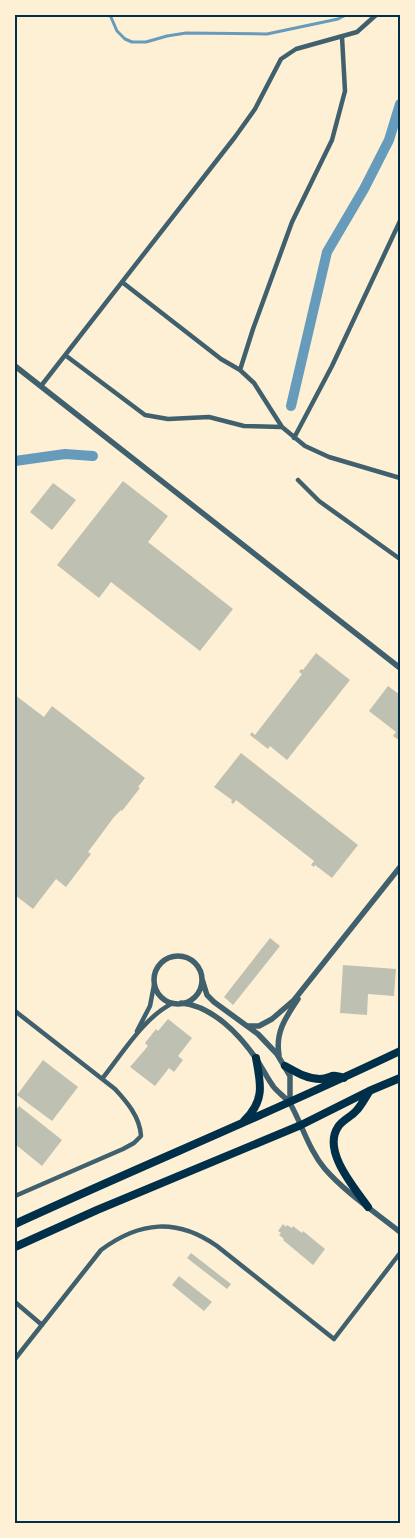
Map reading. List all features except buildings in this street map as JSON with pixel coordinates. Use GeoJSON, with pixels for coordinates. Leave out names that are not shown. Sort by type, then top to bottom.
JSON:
{"type":"FeatureCollection","features":[{"type":"Feature","properties":{"kind":"highway"},"geometry":{"type":"LineString","coordinates":[[15,1224],[118,1176],[290,1103],[400,1051]]}},
{"type":"Feature","properties":{"kind":"highway"},"geometry":{"type":"LineString","coordinates":[[239,1125],[250,1115],[259,1100],[261,1085],[256,1058]]}},
{"type":"Feature","properties":{"kind":"highway"},"geometry":{"type":"LineString","coordinates":[[286,1066],[312,1078],[322,1079],[333,1075],[344,1078]]}},
{"type":"Feature","properties":{"kind":"highway"},"geometry":{"type":"LineString","coordinates":[[15,1247],[97,1210],[301,1125],[369,1091],[400,1078]]}},
{"type":"Feature","properties":{"kind":"highway"},"geometry":{"type":"LineString","coordinates":[[368,1207],[341,1166],[334,1152],[333,1143],[334,1134],[339,1125],[355,1112],[369,1091]]}},
{"type":"Feature","properties":{"kind":"street"},"geometry":{"type":"LineString","coordinates":[[41,386],[240,130],[255,109],[281,59],[296,49],[322,40],[342,37],[357,32],[376,15]]}},
{"type":"Feature","properties":{"kind":"street"},"geometry":{"type":"LineString","coordinates":[[240,370],[252,330],[292,222],[332,140],[344,91],[342,37]]}},
{"type":"Feature","properties":{"kind":"street"},"geometry":{"type":"LineString","coordinates":[[294,438],[332,366],[400,221]]}},
{"type":"Feature","properties":{"kind":"street"},"geometry":{"type":"LineString","coordinates":[[122,282],[221,358],[240,370],[254,383],[282,427],[305,446],[328,457],[400,478]]}},
{"type":"Feature","properties":{"kind":"street"},"geometry":{"type":"LineString","coordinates":[[65,355],[144,414],[168,418],[209,417],[244,426],[282,427]]}},
{"type":"Feature","properties":{"kind":"street"},"geometry":{"type":"LineString","coordinates":[[15,366],[400,668]]}},
{"type":"Feature","properties":{"kind":"street"},"geometry":{"type":"LineString","coordinates":[[298,480],[319,502],[400,560]]}},
{"type":"Feature","properties":{"kind":"street"},"geometry":{"type":"LineString","coordinates":[[279,1057],[277,1045],[279,1032],[306,987],[400,867]]}},
{"type":"Feature","properties":{"kind":"street"},"geometry":{"type":"LineString","coordinates":[[133,1039],[149,1010],[154,978],[159,965],[166,959],[178,956],[192,961],[200,972],[207,995],[266,1042],[286,1066],[290,1076],[290,1103]]}},
{"type":"Feature","properties":{"kind":"street"},"geometry":{"type":"LineString","coordinates":[[180,1003],[188,1001],[197,993],[202,979]]}},
{"type":"Feature","properties":{"kind":"street"},"geometry":{"type":"LineString","coordinates":[[154,985],[159,995],[164,999],[172,1003],[190,1004],[209,1012],[229,1028],[256,1058],[273,1086],[290,1103],[308,1143],[324,1168],[340,1184],[400,1232]]}},
{"type":"Feature","properties":{"kind":"street"},"geometry":{"type":"LineString","coordinates":[[247,1026],[258,1026],[272,1019],[306,987]]}},
{"type":"Feature","properties":{"kind":"street"},"geometry":{"type":"LineString","coordinates":[[102,1079],[133,1039],[159,1011],[172,1003]]}},
{"type":"Feature","properties":{"kind":"street"},"geometry":{"type":"LineString","coordinates":[[15,1011],[115,1089],[125,1100],[138,1121],[141,1136],[134,1143],[15,1196]]}},
{"type":"Feature","properties":{"kind":"street"},"geometry":{"type":"LineString","coordinates":[[15,1359],[101,1250],[124,1236],[146,1229],[171,1226],[184,1228],[207,1238],[334,1339],[400,1253]]}},
{"type":"Feature","properties":{"kind":"street"},"geometry":{"type":"LineString","coordinates":[[15,1302],[42,1325]]}},
{"type":"Feature","properties":{"kind":"waterway"},"geometry":{"type":"LineString","coordinates":[[110,15],[117,31],[125,39],[132,42],[146,42],[186,33],[267,34],[338,19],[346,15]]}},
{"type":"Feature","properties":{"kind":"waterway"},"geometry":{"type":"LineString","coordinates":[[291,406],[327,252],[364,189],[389,140],[400,104]]}},
{"type":"Feature","properties":{"kind":"waterway"},"geometry":{"type":"LineString","coordinates":[[15,461],[65,454],[93,456]]}}]}
